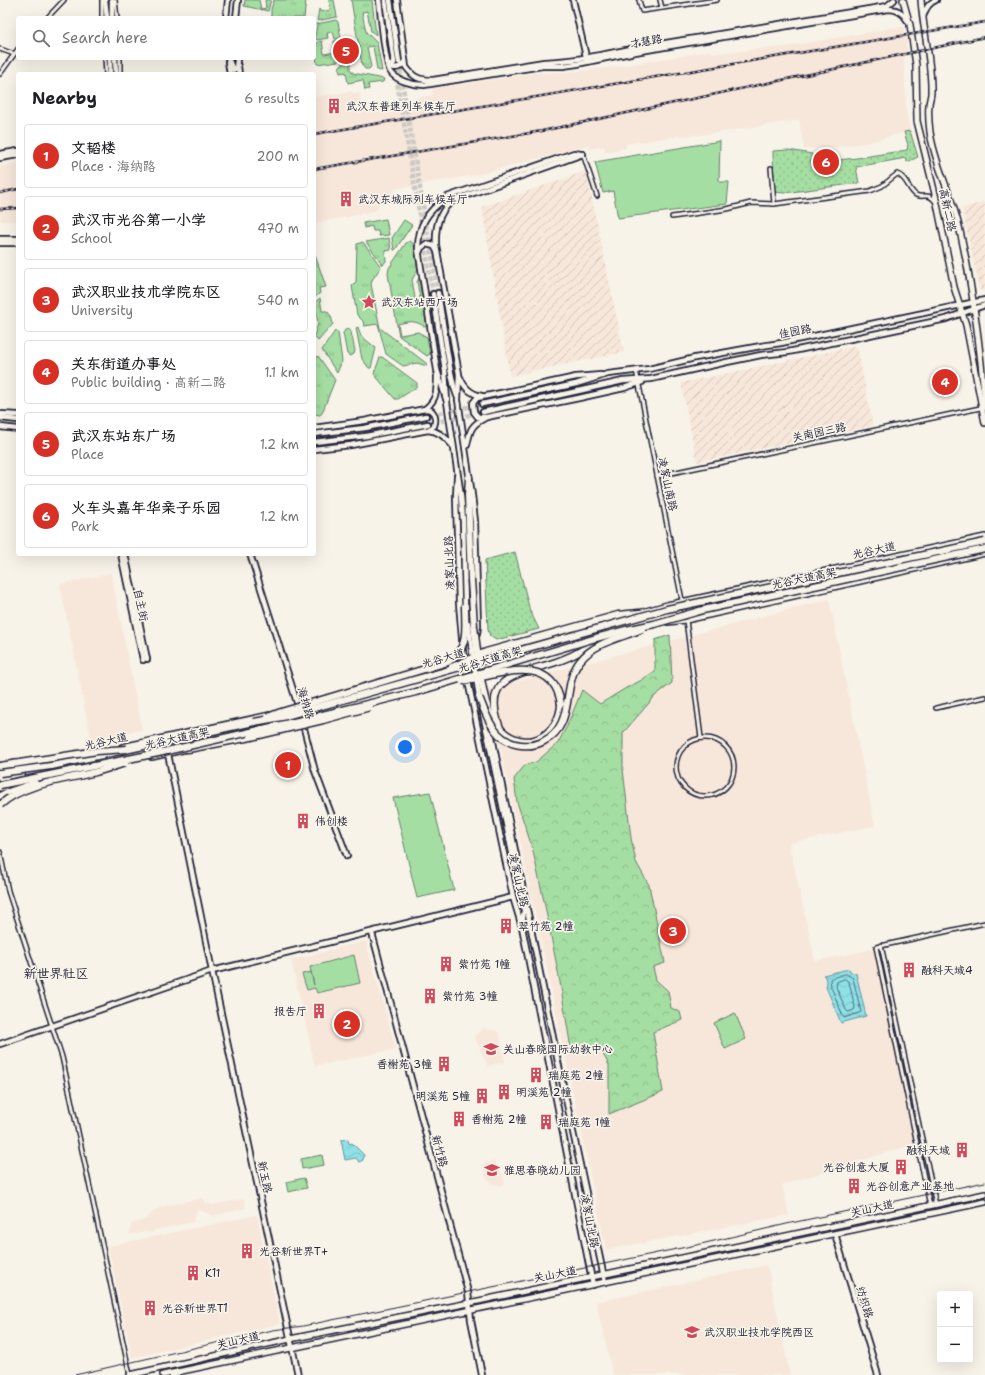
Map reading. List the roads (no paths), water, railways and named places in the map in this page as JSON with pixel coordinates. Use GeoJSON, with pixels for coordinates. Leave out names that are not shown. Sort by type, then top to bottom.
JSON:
{"type":"FeatureCollection","features":[{"type":"Feature","properties":{"kind":"highway"},"geometry":{"type":"LineString","coordinates":[[450,682],[471,679],[503,672],[522,670],[542,675],[550,681],[560,697],[560,712],[556,724],[547,733],[537,739],[524,740],[511,737],[494,721],[488,707],[483,687],[475,639],[471,580],[468,495],[469,477]]}},
{"type":"Feature","properties":{"kind":"highway","name":"光谷大道高架"},"geometry":{"type":"LineString","coordinates":[[0,775],[51,766],[282,717],[667,609],[985,542]]}},
{"type":"Feature","properties":{"kind":"highway","name":"光谷大道高架"},"geometry":{"type":"LineString","coordinates":[[0,785],[158,753],[416,692],[603,636],[654,624],[703,610],[985,549]]}},
{"type":"Feature","properties":{"kind":"highway"},"geometry":{"type":"LineString","coordinates":[[254,722],[281,712],[448,662],[458,654],[464,644],[465,606]]}},
{"type":"Feature","properties":{"kind":"highway"},"geometry":{"type":"LineString","coordinates":[[436,675],[486,652],[618,615],[639,613]]}},
{"type":"Feature","properties":{"kind":"highway"},"geometry":{"type":"LineString","coordinates":[[479,697],[491,725],[501,736],[516,744],[526,746],[541,743],[552,737],[561,726],[567,710],[570,686],[574,671],[579,662],[587,653],[601,644],[654,624]]}},
{"type":"Feature","properties":{"kind":"highway"},"geometry":{"type":"LineString","coordinates":[[500,728],[495,714],[494,700],[498,689],[502,684],[518,673],[578,654],[596,640]]}},
{"type":"Feature","properties":{"kind":"highway"},"geometry":{"type":"LineString","coordinates":[[188,749],[251,737],[323,720],[416,692]]}},
{"type":"Feature","properties":{"kind":"highway"},"geometry":{"type":"LineString","coordinates":[[0,766],[97,751],[127,749]]}},
{"type":"Feature","properties":{"kind":"highway"},"geometry":{"type":"LineString","coordinates":[[0,796],[17,788],[158,753]]}},
{"type":"Feature","properties":{"kind":"highway"},"geometry":{"type":"LineString","coordinates":[[0,805],[18,794],[50,782],[96,772],[158,753]]}},
{"type":"Feature","properties":{"kind":"main road"},"geometry":{"type":"LineString","coordinates":[[105,0],[107,16]]}},
{"type":"Feature","properties":{"kind":"main road"},"geometry":{"type":"LineString","coordinates":[[112,0],[112,16]]}},
{"type":"Feature","properties":{"kind":"main road"},"geometry":{"type":"LineString","coordinates":[[226,16],[228,0]]}},
{"type":"Feature","properties":{"kind":"main road"},"geometry":{"type":"LineString","coordinates":[[236,16],[238,0]]}},
{"type":"Feature","properties":{"kind":"main road"},"geometry":{"type":"LineString","coordinates":[[379,0],[388,63],[392,68],[401,66],[405,62],[397,0]]}},
{"type":"Feature","properties":{"kind":"main road"},"geometry":{"type":"LineString","coordinates":[[385,0],[396,63],[390,0]]}},
{"type":"Feature","properties":{"kind":"main road"},"geometry":{"type":"LineString","coordinates":[[575,0],[588,60]]}},
{"type":"Feature","properties":{"kind":"main road","name":"才慧路"},"geometry":{"type":"LineString","coordinates":[[388,63],[390,70],[398,78],[417,85],[424,85],[542,66],[563,66],[636,48],[887,6],[894,0]]}},
{"type":"Feature","properties":{"kind":"main road","name":"高新二路"},"geometry":{"type":"LineString","coordinates":[[903,0],[910,25],[916,65],[915,93],[917,122],[937,203],[954,287],[962,313],[984,406]]}},
{"type":"Feature","properties":{"kind":"main road","name":"高新二路"},"geometry":{"type":"LineString","coordinates":[[921,0],[930,78],[930,133],[938,163],[957,217],[971,282],[980,347],[985,423]]}},
{"type":"Feature","properties":{"kind":"main road"},"geometry":{"type":"LineString","coordinates":[[923,18],[925,10],[929,4],[936,0]]}},
{"type":"Feature","properties":{"kind":"main road","name":"才慧路"},"geometry":{"type":"LineString","coordinates":[[405,62],[406,67],[412,75],[424,80],[544,62],[588,60],[888,9],[902,12],[910,25]]}},
{"type":"Feature","properties":{"kind":"main road"},"geometry":{"type":"LineString","coordinates":[[110,60],[110,72]]}},
{"type":"Feature","properties":{"kind":"main road"},"geometry":{"type":"LineString","coordinates":[[115,60],[116,72]]}},
{"type":"Feature","properties":{"kind":"main road"},"geometry":{"type":"LineString","coordinates":[[228,60],[230,72]]}},
{"type":"Feature","properties":{"kind":"main road"},"geometry":{"type":"LineString","coordinates":[[229,60],[233,70],[236,69],[237,60]]}},
{"type":"Feature","properties":{"kind":"main road"},"geometry":{"type":"LineString","coordinates":[[237,60],[239,72]]}},
{"type":"Feature","properties":{"kind":"main road"},"geometry":{"type":"LineString","coordinates":[[0,154],[16,151]]}},
{"type":"Feature","properties":{"kind":"main road"},"geometry":{"type":"LineString","coordinates":[[447,402],[437,370],[419,253],[419,236],[423,224],[431,210],[448,197],[574,153],[583,154]]}},
{"type":"Feature","properties":{"kind":"main road"},"geometry":{"type":"LineString","coordinates":[[483,396],[471,393],[462,384],[459,374],[438,252],[436,236],[438,222],[444,209],[454,200],[583,154]]}},
{"type":"Feature","properties":{"kind":"main road"},"geometry":{"type":"LineString","coordinates":[[0,158],[16,155]]}},
{"type":"Feature","properties":{"kind":"main road"},"geometry":{"type":"LineString","coordinates":[[0,239],[16,240]]}},
{"type":"Feature","properties":{"kind":"main road"},"geometry":{"type":"LineString","coordinates":[[0,243],[16,244]]}},
{"type":"Feature","properties":{"kind":"main road"},"geometry":{"type":"LineString","coordinates":[[419,253],[421,248],[426,244],[434,246],[438,252]]}},
{"type":"Feature","properties":{"kind":"main road"},"geometry":{"type":"LineString","coordinates":[[522,927],[524,910],[479,697],[465,606],[463,521],[447,402],[445,370],[435,293],[458,400],[472,495],[476,535],[478,626],[475,653],[478,672],[605,1282]]}},
{"type":"Feature","properties":{"kind":"main road"},"geometry":{"type":"LineString","coordinates":[[974,306],[985,300]]}},
{"type":"Feature","properties":{"kind":"main road"},"geometry":{"type":"LineString","coordinates":[[974,306],[985,305]]}},
{"type":"Feature","properties":{"kind":"main road","name":"佳园路"},"geometry":{"type":"LineString","coordinates":[[608,374],[649,369],[695,358],[782,343],[960,306],[974,306]]}},
{"type":"Feature","properties":{"kind":"main road","name":"佳园路"},"geometry":{"type":"LineString","coordinates":[[638,381],[734,360],[788,352],[946,319],[962,313],[974,306]]}},
{"type":"Feature","properties":{"kind":"main road"},"geometry":{"type":"LineString","coordinates":[[425,409],[430,405],[436,396],[437,370]]}},
{"type":"Feature","properties":{"kind":"main road"},"geometry":{"type":"LineString","coordinates":[[458,400],[459,374]]}},
{"type":"Feature","properties":{"kind":"main road"},"geometry":{"type":"LineString","coordinates":[[487,418],[481,418],[476,415],[473,406],[474,400],[483,396],[590,375],[608,374]]}},
{"type":"Feature","properties":{"kind":"main road"},"geometry":{"type":"LineString","coordinates":[[482,404],[576,384],[608,374]]}},
{"type":"Feature","properties":{"kind":"main road"},"geometry":{"type":"LineString","coordinates":[[483,412],[623,381],[638,381]]}},
{"type":"Feature","properties":{"kind":"main road"},"geometry":{"type":"LineString","coordinates":[[466,451],[472,427],[478,422],[487,418],[579,398],[638,381]]}},
{"type":"Feature","properties":{"kind":"main road"},"geometry":{"type":"LineString","coordinates":[[316,428],[364,421],[429,408],[433,412],[435,420],[434,426],[428,430]]}},
{"type":"Feature","properties":{"kind":"main road"},"geometry":{"type":"LineString","coordinates":[[0,414],[16,415]]}},
{"type":"Feature","properties":{"kind":"main road"},"geometry":{"type":"LineString","coordinates":[[316,434],[365,428],[426,416]]}},
{"type":"Feature","properties":{"kind":"main road"},"geometry":{"type":"LineString","coordinates":[[0,418],[16,420]]}},
{"type":"Feature","properties":{"kind":"main road"},"geometry":{"type":"LineString","coordinates":[[316,442],[366,436],[428,424]]}},
{"type":"Feature","properties":{"kind":"main road"},"geometry":{"type":"LineString","coordinates":[[0,427],[16,429]]}},
{"type":"Feature","properties":{"kind":"main road"},"geometry":{"type":"LineString","coordinates":[[316,449],[357,444],[428,430],[436,431],[442,435],[454,448]]}},
{"type":"Feature","properties":{"kind":"main road","name":"凌家山北路"},"geometry":{"type":"LineString","coordinates":[[458,476],[456,497],[459,603],[464,662],[513,897],[522,927],[594,1285]]}},
{"type":"Feature","properties":{"kind":"main road","name":"光谷大道"},"geometry":{"type":"LineString","coordinates":[[0,775],[299,709],[682,602],[985,537]]}},
{"type":"Feature","properties":{"kind":"main road"},"geometry":{"type":"LineString","coordinates":[[0,788],[102,766],[168,754],[219,740],[303,722],[478,672],[486,672],[596,640],[668,622],[686,620],[985,553]]}},
{"type":"Feature","properties":{"kind":"main road","name":"自主街"},"geometry":{"type":"LineString","coordinates":[[121,556],[145,660],[125,556]]}},
{"type":"Feature","properties":{"kind":"main road","name":"海纳路"},"geometry":{"type":"LineString","coordinates":[[251,556],[303,722],[315,771],[347,856]]}},
{"type":"Feature","properties":{"kind":"main road"},"geometry":{"type":"LineString","coordinates":[[462,639],[467,644],[474,643],[476,639]]}},
{"type":"Feature","properties":{"kind":"main road","name":"新玉路"},"geometry":{"type":"LineString","coordinates":[[168,754],[212,971],[298,1375]]}},
{"type":"Feature","properties":{"kind":"main road"},"geometry":{"type":"LineString","coordinates":[[0,1044],[212,971],[372,933],[513,897]]}},
{"type":"Feature","properties":{"kind":"main road","name":"新竹路"},"geometry":{"type":"LineString","coordinates":[[372,933],[466,1284],[482,1375]]}},
{"type":"Feature","properties":{"kind":"main road","name":"关山大道"},"geometry":{"type":"LineString","coordinates":[[130,1375],[290,1339],[604,1275],[985,1194]]}},
{"type":"Feature","properties":{"kind":"main road","name":"关山大道"},"geometry":{"type":"LineString","coordinates":[[163,1375],[175,1374],[470,1310],[985,1202]]}},
{"type":"Feature","properties":{"kind":"main road","name":"纺织路"},"geometry":{"type":"LineString","coordinates":[[835,1234],[878,1375]]}},
{"type":"Feature","properties":{"kind":"street"},"geometry":{"type":"LineString","coordinates":[[49,16],[64,0]]}},
{"type":"Feature","properties":{"kind":"street"},"geometry":{"type":"LineString","coordinates":[[102,0],[102,16]]}},
{"type":"Feature","properties":{"kind":"street"},"geometry":{"type":"LineString","coordinates":[[115,0],[117,16]]}},
{"type":"Feature","properties":{"kind":"street"},"geometry":{"type":"LineString","coordinates":[[639,0],[642,11],[701,1],[717,0]]}},
{"type":"Feature","properties":{"kind":"street"},"geometry":{"type":"LineString","coordinates":[[660,0],[662,8]]}},
{"type":"Feature","properties":{"kind":"street"},"geometry":{"type":"LineString","coordinates":[[680,0],[682,5]]}},
{"type":"Feature","properties":{"kind":"street"},"geometry":{"type":"LineString","coordinates":[[0,48],[14,54],[0,74]]}},
{"type":"Feature","properties":{"kind":"street"},"geometry":{"type":"LineString","coordinates":[[105,60],[106,72]]}},
{"type":"Feature","properties":{"kind":"street"},"geometry":{"type":"LineString","coordinates":[[120,60],[120,72]]}},
{"type":"Feature","properties":{"kind":"street"},"geometry":{"type":"LineString","coordinates":[[583,154],[597,196]]}},
{"type":"Feature","properties":{"kind":"street"},"geometry":{"type":"LineString","coordinates":[[771,168],[774,204]]}},
{"type":"Feature","properties":{"kind":"street"},"geometry":{"type":"LineString","coordinates":[[672,217],[728,209],[751,203],[774,204],[870,191],[882,186],[897,174],[903,177],[914,194],[918,196],[926,195],[937,203]]}},
{"type":"Feature","properties":{"kind":"street","name":"凌家山南路"},"geometry":{"type":"LineString","coordinates":[[636,370],[686,620],[701,738]]}},
{"type":"Feature","properties":{"kind":"street","name":"关南园三路"},"geometry":{"type":"LineString","coordinates":[[657,476],[984,406]]}},
{"type":"Feature","properties":{"kind":"street"},"geometry":{"type":"LineString","coordinates":[[936,708],[985,696]]}},
{"type":"Feature","properties":{"kind":"street"},"geometry":{"type":"LineString","coordinates":[[701,738],[712,738],[721,742],[728,749],[733,758],[734,768],[732,778],[727,787],[719,793],[710,796],[692,794],[684,788],[676,771],[677,758],[685,746],[692,740],[701,738]]}},
{"type":"Feature","properties":{"kind":"street"},"geometry":{"type":"LineString","coordinates":[[0,852],[8,891],[52,1026],[68,1082],[130,1375]]}},
{"type":"Feature","properties":{"kind":"street"},"geometry":{"type":"LineString","coordinates":[[933,1205],[876,947],[985,923]]}},
{"type":"Feature","properties":{"kind":"street"},"geometry":{"type":"LineString","coordinates":[[881,945],[933,1205]]}},
{"type":"Feature","properties":{"kind":"water"},"geometry":{"type":"Polygon","coordinates":[[[849,969],[852,973],[856,973],[866,1016],[841,1023],[826,987],[827,984],[823,975],[849,969]]]}},
{"type":"Feature","properties":{"kind":"water"},"geometry":{"type":"Polygon","coordinates":[[[348,1139],[349,1144],[352,1143],[364,1155],[363,1160],[359,1162],[356,1158],[345,1160],[341,1140],[348,1139]]]}},
{"type":"Feature","properties":{"kind":"tunnel"},"geometry":{"type":"LineString","coordinates":[[399,64],[438,293]]}},
{"type":"Feature","properties":{"kind":"tunnel"},"geometry":{"type":"LineString","coordinates":[[394,65],[433,294]]}},
{"type":"Feature","properties":{"kind":"tunnel"},"geometry":{"type":"LineString","coordinates":[[426,416],[482,404]]}},
{"type":"Feature","properties":{"kind":"tunnel"},"geometry":{"type":"LineString","coordinates":[[428,424],[483,412]]}},
{"type":"Feature","properties":{"kind":"tram line"},"geometry":{"type":"LineString","coordinates":[[75,1375],[273,1330],[303,1326],[701,1244],[791,1223],[985,1182]]}},
{"type":"Feature","properties":{"kind":"railway"},"geometry":{"type":"LineString","coordinates":[[316,134],[985,22]]}},
{"type":"Feature","properties":{"kind":"railway"},"geometry":{"type":"LineString","coordinates":[[316,169],[542,131],[985,37]]}},
{"type":"Feature","properties":{"kind":"railway"},"geometry":{"type":"LineString","coordinates":[[0,193],[16,189]]}},
{"type":"Feature","properties":{"kind":"railway"},"geometry":{"type":"LineString","coordinates":[[0,209],[16,208]]}},
{"type":"Feature","properties":{"kind":"place","name":"武汉东站东广场"},"geometry":{"type":"Point","coordinates":[346,51]}},
{"type":"Feature","properties":{"kind":"place","name":"武汉东普速列车候车厅"},"geometry":{"type":"Point","coordinates":[334,106]}},
{"type":"Feature","properties":{"kind":"place","name":"火车头嘉年华亲子乐园"},"geometry":{"type":"Point","coordinates":[826,162]}},
{"type":"Feature","properties":{"kind":"place","name":"武汉东城际列车候车厅"},"geometry":{"type":"Point","coordinates":[346,199]}},
{"type":"Feature","properties":{"kind":"place","name":"武汉东站西广场"},"geometry":{"type":"Point","coordinates":[369,302]}},
{"type":"Feature","properties":{"kind":"place","name":"关东街道办事处"},"geometry":{"type":"Point","coordinates":[945,382]}},
{"type":"Feature","properties":{"kind":"place","name":"文韬楼"},"geometry":{"type":"Point","coordinates":[288,765]}},
{"type":"Feature","properties":{"kind":"place","name":"伟创楼"},"geometry":{"type":"Point","coordinates":[303,821]}},
{"type":"Feature","properties":{"kind":"place","name":"翠竹苑 2幢"},"geometry":{"type":"Point","coordinates":[506,926]}},
{"type":"Feature","properties":{"kind":"place","name":"武汉职业技术学院东区"},"geometry":{"type":"Point","coordinates":[673,931]}},
{"type":"Feature","properties":{"kind":"place","name":"紫竹苑 1幢"},"geometry":{"type":"Point","coordinates":[446,964]}},
{"type":"Feature","properties":{"kind":"place","name":"融科天域4"},"geometry":{"type":"Point","coordinates":[909,970]}},
{"type":"Feature","properties":{"kind":"place","name":"紫竹苑 3幢"},"geometry":{"type":"Point","coordinates":[430,996]}},
{"type":"Feature","properties":{"kind":"place","name":"报告厅"},"geometry":{"type":"Point","coordinates":[319,1011]}},
{"type":"Feature","properties":{"kind":"place","name":"武汉市光谷第一小学"},"geometry":{"type":"Point","coordinates":[347,1024]}},
{"type":"Feature","properties":{"kind":"place","name":"关山春晓国际幼教中心"},"geometry":{"type":"Point","coordinates":[491,1049]}},
{"type":"Feature","properties":{"kind":"place","name":"香榭苑 3幢"},"geometry":{"type":"Point","coordinates":[444,1064]}},
{"type":"Feature","properties":{"kind":"place","name":"瑞庭苑 2幢"},"geometry":{"type":"Point","coordinates":[536,1075]}},
{"type":"Feature","properties":{"kind":"place","name":"明溪苑 2幢"},"geometry":{"type":"Point","coordinates":[504,1092]}},
{"type":"Feature","properties":{"kind":"place","name":"明溪苑 5幢"},"geometry":{"type":"Point","coordinates":[482,1096]}},
{"type":"Feature","properties":{"kind":"place","name":"香榭苑 2幢"},"geometry":{"type":"Point","coordinates":[459,1119]}},
{"type":"Feature","properties":{"kind":"place","name":"瑞庭苑 1幢"},"geometry":{"type":"Point","coordinates":[546,1122]}},
{"type":"Feature","properties":{"kind":"place","name":"融科天域"},"geometry":{"type":"Point","coordinates":[962,1150]}},
{"type":"Feature","properties":{"kind":"place","name":"光谷创意大厦"},"geometry":{"type":"Point","coordinates":[901,1167]}},
{"type":"Feature","properties":{"kind":"place","name":"雅思春晓幼儿园"},"geometry":{"type":"Point","coordinates":[492,1170]}},
{"type":"Feature","properties":{"kind":"place","name":"光谷创意产业基地"},"geometry":{"type":"Point","coordinates":[854,1186]}},
{"type":"Feature","properties":{"kind":"place","name":"光谷新世界T+"},"geometry":{"type":"Point","coordinates":[247,1251]}},
{"type":"Feature","properties":{"kind":"place","name":"K11"},"geometry":{"type":"Point","coordinates":[193,1273]}},
{"type":"Feature","properties":{"kind":"place","name":"光谷新世界T1"},"geometry":{"type":"Point","coordinates":[150,1308]}},
{"type":"Feature","properties":{"kind":"place","name":"武汉职业技术学院西区"},"geometry":{"type":"Point","coordinates":[692,1332]}},
{"type":"Feature","properties":{"kind":"district","name":"新世界社区"},"geometry":{"type":"Point","coordinates":[56,973]}}]}
